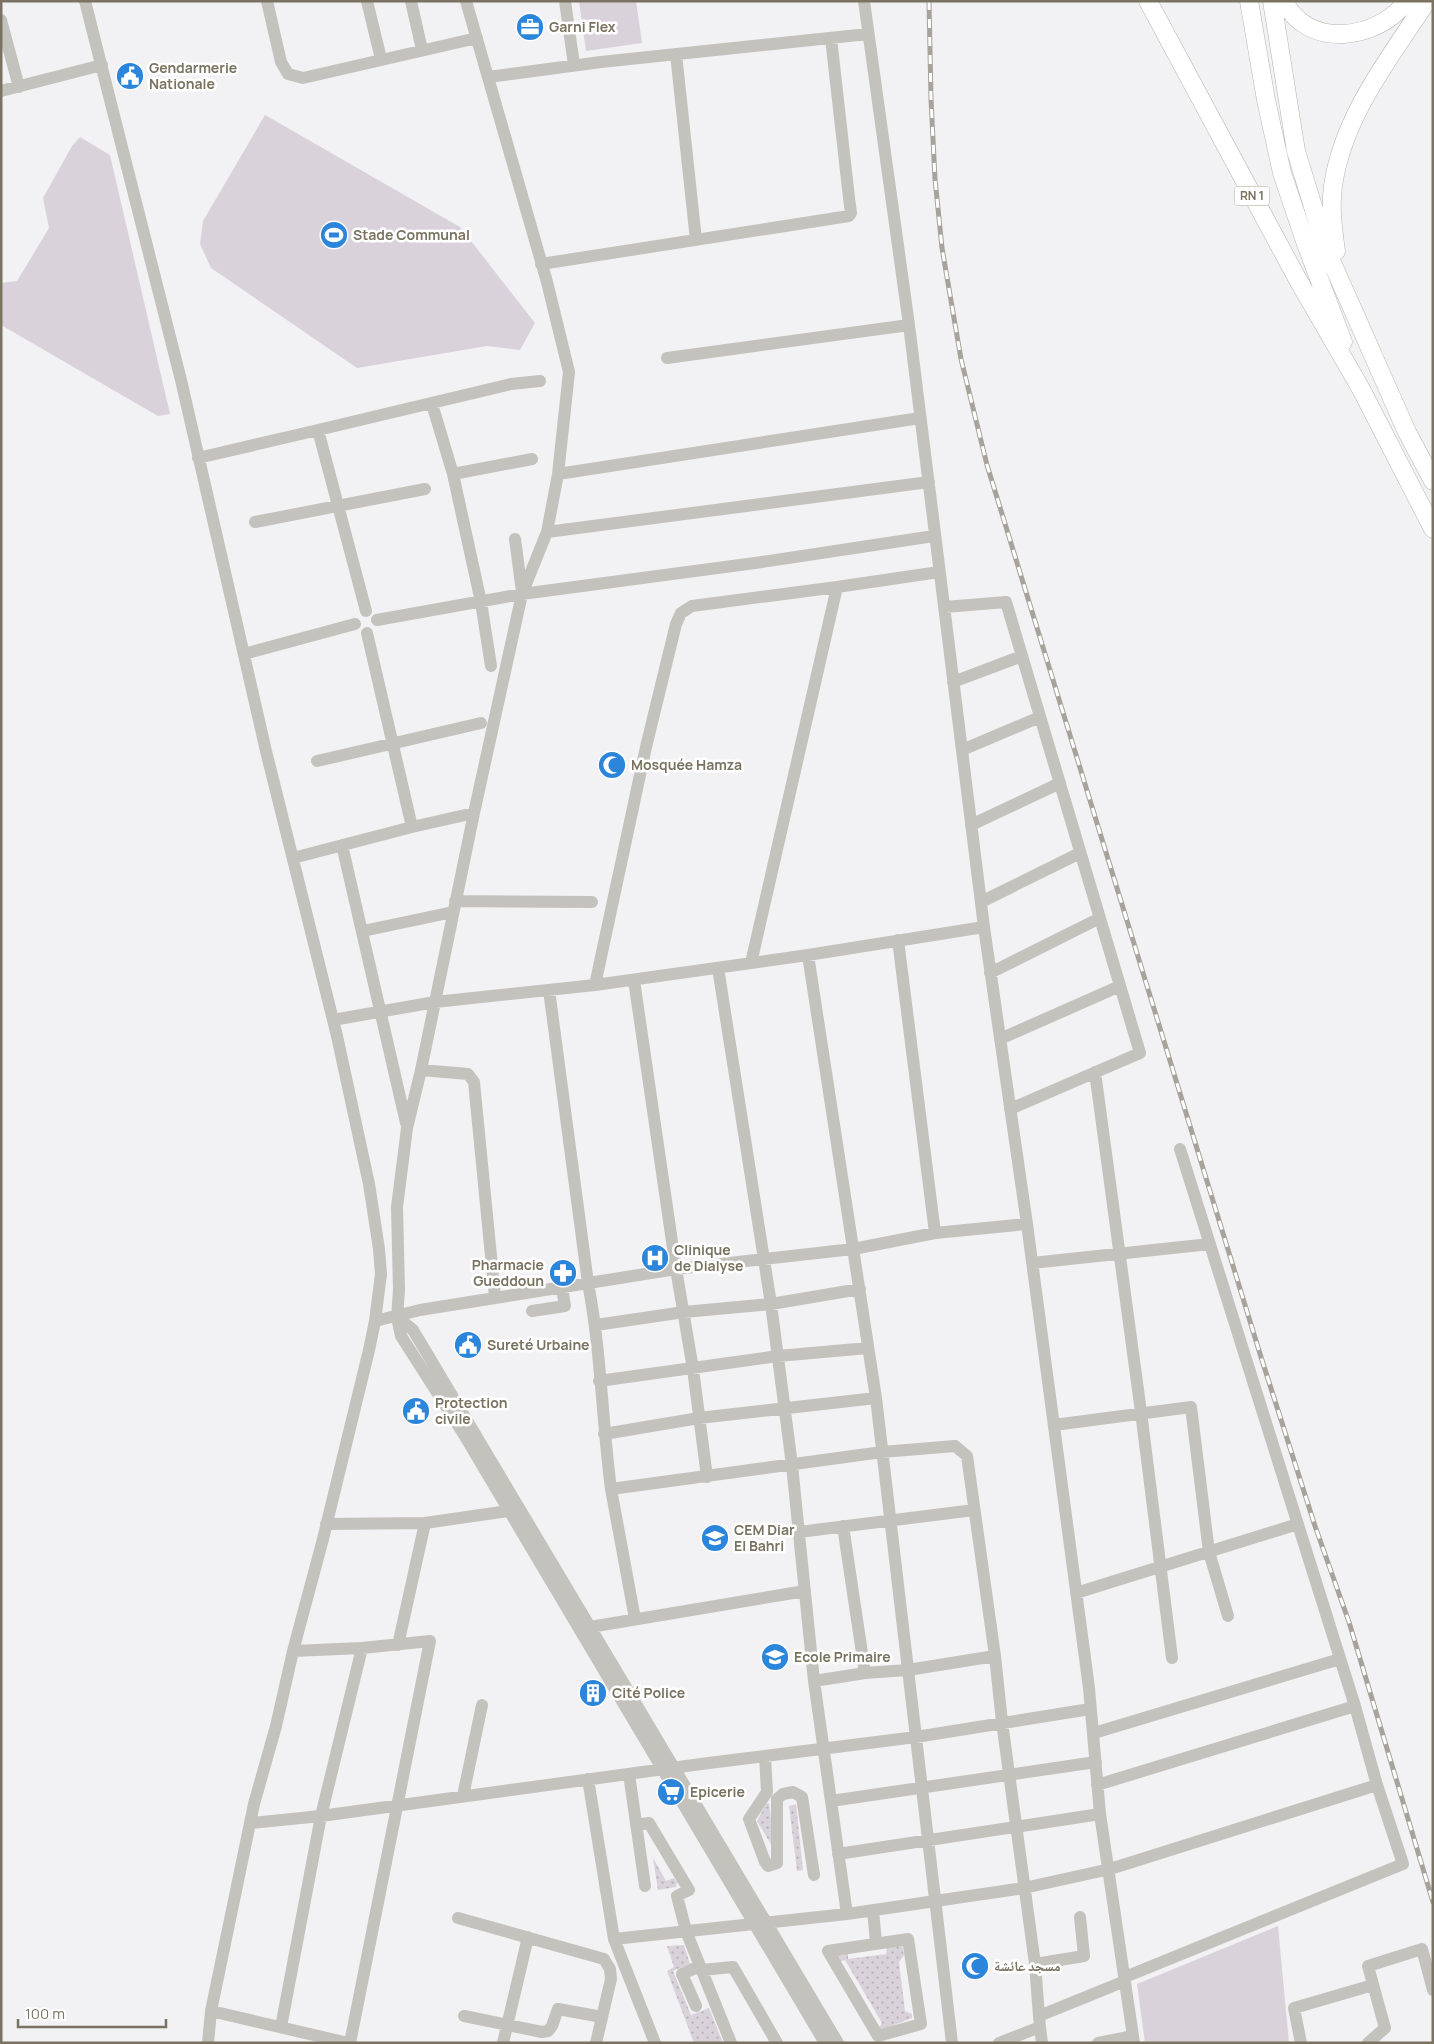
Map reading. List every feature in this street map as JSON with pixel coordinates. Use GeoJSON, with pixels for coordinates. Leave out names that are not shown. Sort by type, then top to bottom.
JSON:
{"type":"FeatureCollection","features":[{"type":"Feature","properties":{"kind":"highway","name":"RN 1"},"geometry":{"type":"LineString","coordinates":[[1148,1],[1298,280],[1361,389],[1433,529]]}},
{"type":"Feature","properties":{"kind":"highway"},"geometry":{"type":"LineString","coordinates":[[1250,1],[1264,90],[1282,173],[1306,244],[1361,389]]}},
{"type":"Feature","properties":{"kind":"highway"},"geometry":{"type":"LineString","coordinates":[[1272,1],[1296,151],[1326,248],[1407,432],[1433,481]]}},
{"type":"Feature","properties":{"kind":"highway"},"geometry":{"type":"LineString","coordinates":[[1284,1],[1299,21],[1318,31],[1341,36],[1364,32],[1389,20],[1407,1]]}},
{"type":"Feature","properties":{"kind":"highway"},"geometry":{"type":"LineString","coordinates":[[1350,304],[1336,254],[1332,221],[1332,188],[1338,156],[1351,123],[1365,96],[1426,1]]}},
{"type":"Feature","properties":{"kind":"street"},"geometry":{"type":"LineString","coordinates":[[85,1],[198,458],[333,1020],[369,1184],[381,1274],[375,1321],[276,1726],[254,1804],[211,2011],[208,2043]]}},
{"type":"Feature","properties":{"kind":"street"},"geometry":{"type":"LineString","coordinates":[[267,1],[280,62],[288,74],[303,78],[476,38]]}},
{"type":"Feature","properties":{"kind":"street"},"geometry":{"type":"LineString","coordinates":[[367,1],[381,59]]}},
{"type":"Feature","properties":{"kind":"street"},"geometry":{"type":"LineString","coordinates":[[411,1],[422,50]]}},
{"type":"Feature","properties":{"kind":"street"},"geometry":{"type":"LineString","coordinates":[[466,1],[541,264],[569,372],[558,474],[547,532],[522,594],[407,1128],[397,1207],[398,1316],[401,1336],[463,1433],[508,1511],[583,1626]]}},
{"type":"Feature","properties":{"kind":"street"},"geometry":{"type":"LineString","coordinates":[[565,1],[574,65]]}},
{"type":"Feature","properties":{"kind":"street"},"geometry":{"type":"LineString","coordinates":[[864,1],[909,325],[980,902],[1027,1224],[1089,1688],[1100,1814],[1110,1869],[1134,2039],[1098,2043]]}},
{"type":"Feature","properties":{"kind":"street"},"geometry":{"type":"LineString","coordinates":[[1,20],[19,86]]}},
{"type":"Feature","properties":{"kind":"street"},"geometry":{"type":"LineString","coordinates":[[488,77],[574,65],[868,34]]}},
{"type":"Feature","properties":{"kind":"street"},"geometry":{"type":"LineString","coordinates":[[541,264],[849,216],[851,212],[850,198],[831,38]]}},
{"type":"Feature","properties":{"kind":"street"},"geometry":{"type":"LineString","coordinates":[[676,54],[696,240]]}},
{"type":"Feature","properties":{"kind":"street"},"geometry":{"type":"LineString","coordinates":[[1,91],[102,65]]}},
{"type":"Feature","properties":{"kind":"street"},"geometry":{"type":"LineString","coordinates":[[667,358],[909,325]]}},
{"type":"Feature","properties":{"kind":"street"},"geometry":{"type":"LineString","coordinates":[[198,458],[511,384],[540,381]]}},
{"type":"Feature","properties":{"kind":"street"},"geometry":{"type":"LineString","coordinates":[[432,404],[453,474],[481,602],[491,666]]}},
{"type":"Feature","properties":{"kind":"street"},"geometry":{"type":"LineString","coordinates":[[558,474],[920,418]]}},
{"type":"Feature","properties":{"kind":"street"},"geometry":{"type":"LineString","coordinates":[[318,430],[366,611]]}},
{"type":"Feature","properties":{"kind":"street"},"geometry":{"type":"LineString","coordinates":[[453,474],[532,459]]}},
{"type":"Feature","properties":{"kind":"street"},"geometry":{"type":"LineString","coordinates":[[547,532],[929,482]]}},
{"type":"Feature","properties":{"kind":"street"},"geometry":{"type":"LineString","coordinates":[[255,522],[425,489]]}},
{"type":"Feature","properties":{"kind":"street"},"geometry":{"type":"LineString","coordinates":[[377,620],[522,594],[755,564],[934,536]]}},
{"type":"Feature","properties":{"kind":"street"},"geometry":{"type":"LineString","coordinates":[[515,538],[522,594]]}},
{"type":"Feature","properties":{"kind":"street"},"geometry":{"type":"LineString","coordinates":[[595,985],[646,748],[676,624],[681,613],[692,606],[939,572]]}},
{"type":"Feature","properties":{"kind":"street"},"geometry":{"type":"LineString","coordinates":[[751,963],[837,587]]}},
{"type":"Feature","properties":{"kind":"street"},"geometry":{"type":"LineString","coordinates":[[945,606],[1006,602],[1140,1053],[1010,1109]]}},
{"type":"Feature","properties":{"kind":"street"},"geometry":{"type":"LineString","coordinates":[[366,611],[374,614],[377,620],[376,627],[367,633],[361,632],[355,624],[359,614],[366,611]]}},
{"type":"Feature","properties":{"kind":"street"},"geometry":{"type":"LineString","coordinates":[[244,654],[355,624]]}},
{"type":"Feature","properties":{"kind":"street"},"geometry":{"type":"LineString","coordinates":[[367,633],[412,827]]}},
{"type":"Feature","properties":{"kind":"street"},"geometry":{"type":"LineString","coordinates":[[954,682],[1022,656]]}},
{"type":"Feature","properties":{"kind":"street"},"geometry":{"type":"LineString","coordinates":[[962,750],[1040,717]]}},
{"type":"Feature","properties":{"kind":"street"},"geometry":{"type":"LineString","coordinates":[[318,761],[481,723]]}},
{"type":"Feature","properties":{"kind":"street"},"geometry":{"type":"LineString","coordinates":[[971,825],[1060,783]]}},
{"type":"Feature","properties":{"kind":"street"},"geometry":{"type":"LineString","coordinates":[[293,858],[474,813]]}},
{"type":"Feature","properties":{"kind":"street"},"geometry":{"type":"LineString","coordinates":[[342,845],[382,1012],[407,1128]]}},
{"type":"Feature","properties":{"kind":"street"},"geometry":{"type":"LineString","coordinates":[[980,902],[1080,854]]}},
{"type":"Feature","properties":{"kind":"street"},"geometry":{"type":"LineString","coordinates":[[362,931],[454,907],[592,902]]}},
{"type":"Feature","properties":{"kind":"street"},"geometry":{"type":"LineString","coordinates":[[990,972],[1100,918]]}},
{"type":"Feature","properties":{"kind":"street"},"geometry":{"type":"LineString","coordinates":[[333,1020],[435,1002],[634,980],[984,927]]}},
{"type":"Feature","properties":{"kind":"street"},"geometry":{"type":"LineString","coordinates":[[898,940],[935,1232]]}},
{"type":"Feature","properties":{"kind":"street"},"geometry":{"type":"LineString","coordinates":[[808,955],[876,1398],[952,2043]]}},
{"type":"Feature","properties":{"kind":"street"},"geometry":{"type":"LineString","coordinates":[[718,968],[772,1304],[792,1465],[814,1681],[847,1914]]}},
{"type":"Feature","properties":{"kind":"street"},"geometry":{"type":"LineString","coordinates":[[634,980],[676,1269],[693,1369],[707,1477]]}},
{"type":"Feature","properties":{"kind":"street"},"geometry":{"type":"LineString","coordinates":[[1000,1039],[1120,986]]}},
{"type":"Feature","properties":{"kind":"street"},"geometry":{"type":"LineString","coordinates":[[549,990],[588,1283],[596,1325],[599,1382],[611,1489],[635,1619]]}},
{"type":"Feature","properties":{"kind":"street"},"geometry":{"type":"LineString","coordinates":[[421,1070],[468,1074],[474,1082],[495,1297]]}},
{"type":"Feature","properties":{"kind":"street"},"geometry":{"type":"LineString","coordinates":[[1095,1072],[1172,1658]]}},
{"type":"Feature","properties":{"kind":"street"},"geometry":{"type":"LineString","coordinates":[[999,2043],[1125,1979],[1404,1864],[1377,1785],[1355,1706],[1180,1149]]}},
{"type":"Feature","properties":{"kind":"street"},"geometry":{"type":"LineString","coordinates":[[375,1321],[420,1310],[495,1297],[676,1269],[852,1249],[935,1232],[1027,1224]]}},
{"type":"Feature","properties":{"kind":"street"},"geometry":{"type":"LineString","coordinates":[[1032,1263],[1210,1244]]}},
{"type":"Feature","properties":{"kind":"street"},"geometry":{"type":"LineString","coordinates":[[532,1311],[565,1306],[562,1288]]}},
{"type":"Feature","properties":{"kind":"street"},"geometry":{"type":"LineString","coordinates":[[596,1325],[684,1312],[772,1304],[860,1290]]}},
{"type":"Feature","properties":{"kind":"street"},"geometry":{"type":"LineString","coordinates":[[398,1316],[413,1330],[583,1626],[668,1769],[760,1922],[838,2043]]}},
{"type":"Feature","properties":{"kind":"street"},"geometry":{"type":"LineString","coordinates":[[599,1382],[778,1356],[868,1348]]}},
{"type":"Feature","properties":{"kind":"street"},"geometry":{"type":"LineString","coordinates":[[604,1434],[699,1418],[876,1398]]}},
{"type":"Feature","properties":{"kind":"street"},"geometry":{"type":"LineString","coordinates":[[1054,1425],[1141,1412],[1191,1407],[1209,1552],[1228,1616]]}},
{"type":"Feature","properties":{"kind":"street"},"geometry":{"type":"LineString","coordinates":[[611,1489],[882,1452],[955,1446],[967,1456],[1035,1964],[1042,2043]]}},
{"type":"Feature","properties":{"kind":"street"},"geometry":{"type":"LineString","coordinates":[[799,1532],[974,1510]]}},
{"type":"Feature","properties":{"kind":"street"},"geometry":{"type":"LineString","coordinates":[[326,1524],[425,1522],[508,1511]]}},
{"type":"Feature","properties":{"kind":"street"},"geometry":{"type":"LineString","coordinates":[[398,1645],[425,1522]]}},
{"type":"Feature","properties":{"kind":"street"},"geometry":{"type":"LineString","coordinates":[[1076,1593],[1298,1524]]}},
{"type":"Feature","properties":{"kind":"street"},"geometry":{"type":"LineString","coordinates":[[843,1526],[865,1673]]}},
{"type":"Feature","properties":{"kind":"street"},"geometry":{"type":"LineString","coordinates":[[583,1626],[805,1591]]}},
{"type":"Feature","properties":{"kind":"street"},"geometry":{"type":"LineString","coordinates":[[211,2011],[349,2043],[430,1641],[362,1648],[293,1651]]}},
{"type":"Feature","properties":{"kind":"street"},"geometry":{"type":"LineString","coordinates":[[281,2027],[321,1816],[362,1648]]}},
{"type":"Feature","properties":{"kind":"street"},"geometry":{"type":"LineString","coordinates":[[814,1681],[865,1673],[908,1670],[995,1656]]}},
{"type":"Feature","properties":{"kind":"street"},"geometry":{"type":"LineString","coordinates":[[1094,1734],[1340,1659]]}},
{"type":"Feature","properties":{"kind":"street"},"geometry":{"type":"LineString","coordinates":[[463,1796],[482,1705]]}},
{"type":"Feature","properties":{"kind":"street"},"geometry":{"type":"LineString","coordinates":[[1097,1785],[1355,1706]]}},
{"type":"Feature","properties":{"kind":"street"},"geometry":{"type":"LineString","coordinates":[[251,1822],[321,1816],[588,1779],[916,1737],[1090,1709]]}},
{"type":"Feature","properties":{"kind":"street"},"geometry":{"type":"LineString","coordinates":[[765,1756],[772,1795],[777,1863],[768,1866],[749,1819],[772,1795],[793,1792],[802,1797],[814,1875]]}},
{"type":"Feature","properties":{"kind":"street"},"geometry":{"type":"LineString","coordinates":[[830,1801],[1096,1762]]}},
{"type":"Feature","properties":{"kind":"street"},"geometry":{"type":"LineString","coordinates":[[629,1774],[645,1886]]}},
{"type":"Feature","properties":{"kind":"street"},"geometry":{"type":"LineString","coordinates":[[588,1779],[614,1939],[655,2043]]}},
{"type":"Feature","properties":{"kind":"street"},"geometry":{"type":"LineString","coordinates":[[614,1939],[847,1914],[1024,1888],[1110,1869],[1377,1785]]}},
{"type":"Feature","properties":{"kind":"street"},"geometry":{"type":"LineString","coordinates":[[838,1854],[1100,1814]]}},
{"type":"Feature","properties":{"kind":"street"},"geometry":{"type":"LineString","coordinates":[[636,1824],[649,1823],[689,1890],[677,1896],[686,1931],[731,2043]]}},
{"type":"Feature","properties":{"kind":"street"},"geometry":{"type":"LineString","coordinates":[[873,1910],[876,1943]]}},
{"type":"Feature","properties":{"kind":"street"},"geometry":{"type":"LineString","coordinates":[[1035,1964],[1084,1956],[1080,1917]]}},
{"type":"Feature","properties":{"kind":"street"},"geometry":{"type":"LineString","coordinates":[[458,1918],[604,1959],[610,1969],[612,1979],[596,2043]]}},
{"type":"Feature","properties":{"kind":"street"},"geometry":{"type":"LineString","coordinates":[[760,1922],[825,2043]]}},
{"type":"Feature","properties":{"kind":"street"},"geometry":{"type":"LineString","coordinates":[[503,2043],[528,1937]]}},
{"type":"Feature","properties":{"kind":"street"},"geometry":{"type":"LineString","coordinates":[[908,1939],[921,2024],[878,2036],[828,1951],[876,1943],[908,1939]]}},
{"type":"Feature","properties":{"kind":"street"},"geometry":{"type":"LineString","coordinates":[[1368,2043],[1385,2028],[1368,1966],[1422,1950],[1433,1990]]}},
{"type":"Feature","properties":{"kind":"street"},"geometry":{"type":"LineString","coordinates":[[696,2006],[682,1974],[701,1968],[734,1967],[777,2043]]}},
{"type":"Feature","properties":{"kind":"street"},"geometry":{"type":"LineString","coordinates":[[1300,2043],[1294,2008],[1373,1985]]}},
{"type":"Feature","properties":{"kind":"street"},"geometry":{"type":"LineString","coordinates":[[464,2016],[542,2032],[548,2031],[552,2026],[558,2009],[602,2017]]}},
{"type":"Feature","properties":{"kind":"shaded area"},"geometry":{"type":"Polygon","coordinates":[[[579,1],[636,1],[642,43],[586,51],[579,1]]]}},
{"type":"Feature","properties":{"kind":"shaded area","name":"Stade Communal"},"geometry":{"type":"Polygon","coordinates":[[[265,115],[460,227],[535,323],[520,350],[487,346],[357,368],[211,268],[200,244],[203,221],[265,115]]]}},
{"type":"Feature","properties":{"kind":"shaded area"},"geometry":{"type":"Polygon","coordinates":[[[80,137],[110,155],[170,414],[158,416],[1,325],[1,283],[17,281],[49,228],[43,198],[72,146],[80,137]]]}},
{"type":"Feature","properties":{"kind":"shaded area"},"geometry":{"type":"Polygon","coordinates":[[[769,1803],[775,1851],[757,1821],[766,1804],[769,1803]]]}},
{"type":"Feature","properties":{"kind":"shaded area"},"geometry":{"type":"Polygon","coordinates":[[[796,1804],[803,1870],[797,1871],[789,1806],[796,1804]]]}},
{"type":"Feature","properties":{"kind":"shaded area"},"geometry":{"type":"Polygon","coordinates":[[[653,1858],[666,1881],[674,1878],[677,1882],[676,1887],[658,1890],[653,1858]]]}},
{"type":"Feature","properties":{"kind":"shaded area"},"geometry":{"type":"Polygon","coordinates":[[[1278,1926],[1289,2043],[1145,2043],[1137,1984],[1278,1926]]]}},
{"type":"Feature","properties":{"kind":"shaded area"},"geometry":{"type":"Polygon","coordinates":[[[684,1945],[690,1964],[673,1971],[691,2015],[709,2008],[723,2043],[694,2043],[667,1971],[674,1967],[667,1946],[684,1945]]]}},
{"type":"Feature","properties":{"kind":"shaded area"},"geometry":{"type":"Polygon","coordinates":[[[902,1945],[904,1955],[899,1962],[905,2011],[912,2014],[912,2018],[879,2031],[878,2029],[882,2023],[845,1960],[839,1962],[835,1955],[848,1952],[848,1959],[886,1954],[887,1947],[902,1945]]]}},
{"type":"Feature","properties":{"kind":"railway"},"geometry":{"type":"LineString","coordinates":[[929,1],[935,179],[942,248],[961,359],[987,465],[1261,1357],[1315,1526],[1349,1622],[1433,1902]]}},
{"type":"Feature","properties":{"kind":"place","name":"Garni Flex"},"geometry":{"type":"Point","coordinates":[530,27]}},
{"type":"Feature","properties":{"kind":"place","name":"Gendarmerie Nationale"},"geometry":{"type":"Point","coordinates":[130,76]}},
{"type":"Feature","properties":{"kind":"place","name":"Stade Communal"},"geometry":{"type":"Point","coordinates":[334,235]}},
{"type":"Feature","properties":{"kind":"place","name":"Mosquée Hamza"},"geometry":{"type":"Point","coordinates":[612,765]}},
{"type":"Feature","properties":{"kind":"place","name":"Clinique de Dialyse"},"geometry":{"type":"Point","coordinates":[655,1258]}},
{"type":"Feature","properties":{"kind":"place","name":"Pharmacie Gueddoun"},"geometry":{"type":"Point","coordinates":[563,1273]}},
{"type":"Feature","properties":{"kind":"place","name":"Sureté Urbaine"},"geometry":{"type":"Point","coordinates":[468,1345]}},
{"type":"Feature","properties":{"kind":"place","name":"Protection civile"},"geometry":{"type":"Point","coordinates":[416,1411]}},
{"type":"Feature","properties":{"kind":"place","name":"CEM Diar El Bahri"},"geometry":{"type":"Point","coordinates":[715,1538]}},
{"type":"Feature","properties":{"kind":"place","name":"Ecole Primaire"},"geometry":{"type":"Point","coordinates":[775,1657]}},
{"type":"Feature","properties":{"kind":"place","name":"Cité Police"},"geometry":{"type":"Point","coordinates":[593,1693]}},
{"type":"Feature","properties":{"kind":"place","name":"Epicerie"},"geometry":{"type":"Point","coordinates":[671,1792]}},
{"type":"Feature","properties":{"kind":"place","name":"مسجد عائشة"},"geometry":{"type":"Point","coordinates":[975,1966]}}]}
